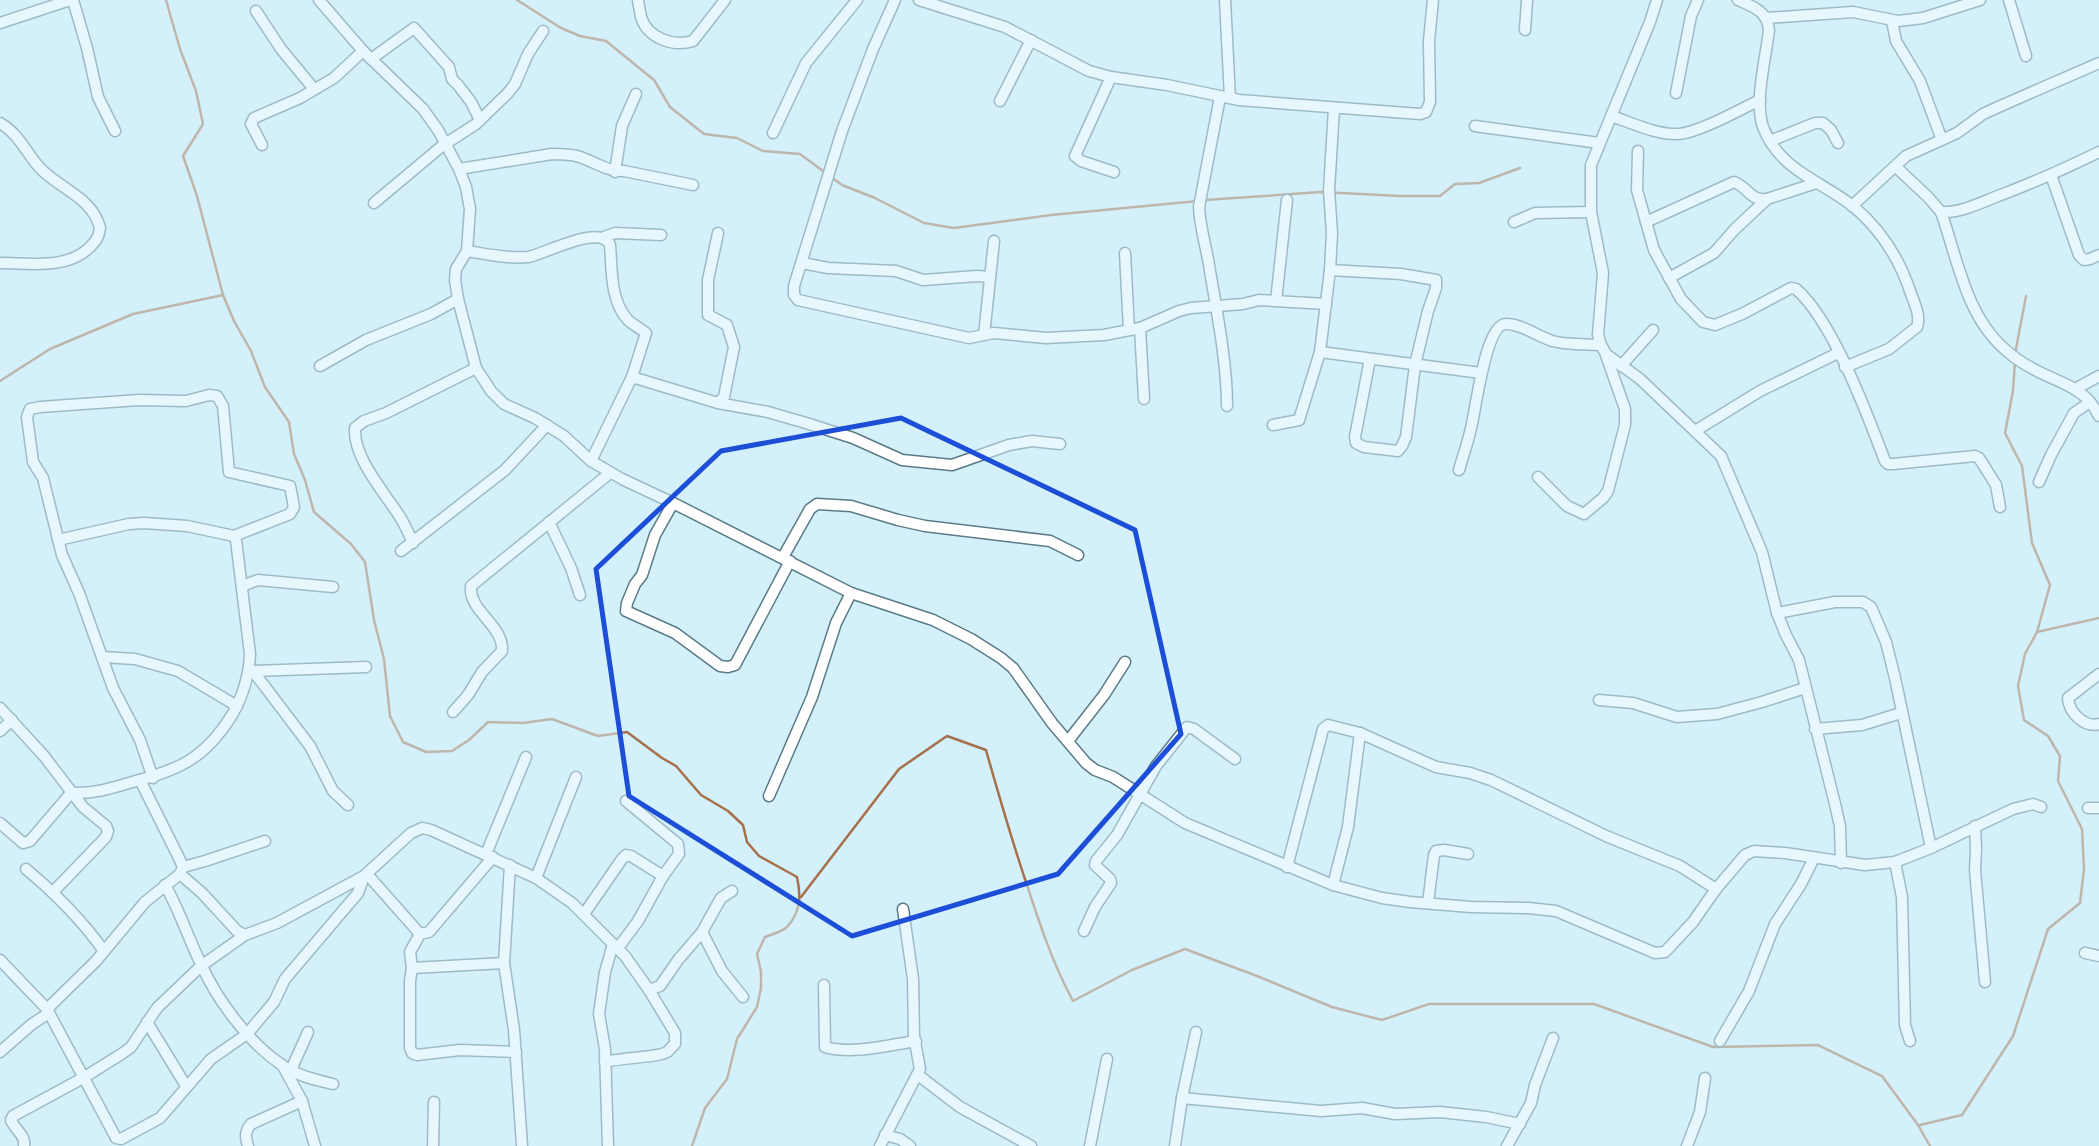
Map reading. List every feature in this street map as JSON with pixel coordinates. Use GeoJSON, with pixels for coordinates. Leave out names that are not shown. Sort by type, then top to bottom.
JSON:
{"type":"FeatureCollection","features":[{"type":"Feature","properties":{"kind":"street"},"geometry":{"type":"LineString","coordinates":[[0,23],[51,2],[71,0],[87,48],[98,97],[115,131]]}},
{"type":"Feature","properties":{"kind":"street"},"geometry":{"type":"LineString","coordinates":[[319,0],[367,55],[422,109],[438,130],[459,169],[470,209],[467,251],[456,270],[458,299],[476,368],[491,391],[504,404],[564,436],[591,461],[610,473],[851,593],[933,620],[971,639],[1013,668],[1068,741],[1095,770],[1113,777],[1185,823],[1333,886],[1382,898],[1471,908],[1556,911],[1655,953],[1665,952],[1693,922],[1745,855],[1754,851],[1865,866],[1895,862],[2013,809],[2033,804],[2041,807]]}},
{"type":"Feature","properties":{"kind":"street"},"geometry":{"type":"LineString","coordinates":[[638,0],[645,26],[662,40],[676,44],[693,41],[725,0]]}},
{"type":"Feature","properties":{"kind":"street"},"geometry":{"type":"LineString","coordinates":[[773,133],[806,63],[857,0]]}},
{"type":"Feature","properties":{"kind":"street"},"geometry":{"type":"LineString","coordinates":[[895,0],[842,131],[794,286],[794,295],[798,300],[959,338],[1002,333],[1046,338],[1104,335],[1134,329],[1179,311],[1214,305],[1243,304],[1259,300],[1326,304]]}},
{"type":"Feature","properties":{"kind":"street"},"geometry":{"type":"LineString","coordinates":[[919,0],[1004,27],[1089,71],[1111,77],[1225,97],[1419,114],[1426,112],[1430,102],[1429,52],[1433,0]]}},
{"type":"Feature","properties":{"kind":"street"},"geometry":{"type":"LineString","coordinates":[[1226,0],[1225,97],[1199,207],[1199,220],[1210,270],[1225,370],[1227,406]]}},
{"type":"Feature","properties":{"kind":"street"},"geometry":{"type":"LineString","coordinates":[[1525,30],[1527,0]]}},
{"type":"Feature","properties":{"kind":"street"},"geometry":{"type":"LineString","coordinates":[[1538,477],[1567,506],[1584,514],[1608,491],[1625,425],[1625,409],[1603,350],[1598,323],[1603,273],[1591,212],[1591,165],[1657,0]]}},
{"type":"Feature","properties":{"kind":"street"},"geometry":{"type":"LineString","coordinates":[[1676,93],[1691,16],[1698,0]]}},
{"type":"Feature","properties":{"kind":"street"},"geometry":{"type":"LineString","coordinates":[[1738,0],[1764,14],[1769,30],[1760,100],[1763,125],[1774,150],[1788,164],[1852,206],[1886,240],[1906,279],[1919,322],[1913,332],[1889,349],[1845,367]]}},
{"type":"Feature","properties":{"kind":"street"},"geometry":{"type":"LineString","coordinates":[[1766,18],[1853,12],[1892,21],[1923,18],[1979,0]]}},
{"type":"Feature","properties":{"kind":"street"},"geometry":{"type":"LineString","coordinates":[[2009,0],[2026,56]]}},
{"type":"Feature","properties":{"kind":"street"},"geometry":{"type":"LineString","coordinates":[[256,12],[313,89]]}},
{"type":"Feature","properties":{"kind":"street"},"geometry":{"type":"LineString","coordinates":[[1892,21],[1896,41],[1920,81],[1942,140]]}},
{"type":"Feature","properties":{"kind":"street"},"geometry":{"type":"LineString","coordinates":[[262,145],[251,124],[254,118],[300,99],[414,28],[449,67],[452,79],[480,120]]}},
{"type":"Feature","properties":{"kind":"street"},"geometry":{"type":"LineString","coordinates":[[374,203],[444,145],[467,132],[480,120],[514,84],[542,31]]}},
{"type":"Feature","properties":{"kind":"street"},"geometry":{"type":"LineString","coordinates":[[999,101],[1031,40]]}},
{"type":"Feature","properties":{"kind":"street"},"geometry":{"type":"LineString","coordinates":[[1852,206],[1906,156],[1957,133],[1983,114],[2099,63]]}},
{"type":"Feature","properties":{"kind":"street"},"geometry":{"type":"LineString","coordinates":[[1111,77],[1075,156],[1080,161],[1114,172]]}},
{"type":"Feature","properties":{"kind":"street"},"geometry":{"type":"LineString","coordinates":[[615,172],[622,126],[636,94]]}},
{"type":"Feature","properties":{"kind":"street"},"geometry":{"type":"LineString","coordinates":[[1611,116],[1656,132],[1681,134],[1760,100]]}},
{"type":"Feature","properties":{"kind":"street"},"geometry":{"type":"LineString","coordinates":[[1273,425],[1298,420],[1320,352],[1330,270],[1332,233],[1329,183],[1334,108]]}},
{"type":"Feature","properties":{"kind":"street"},"geometry":{"type":"LineString","coordinates":[[0,123],[18,136],[43,171],[93,211],[100,228],[96,241],[74,260],[55,263],[0,263]]}},
{"type":"Feature","properties":{"kind":"street"},"geometry":{"type":"LineString","coordinates":[[1770,141],[1815,123],[1823,123],[1831,130],[1838,143]]}},
{"type":"Feature","properties":{"kind":"street"},"geometry":{"type":"LineString","coordinates":[[1475,125],[1599,143]]}},
{"type":"Feature","properties":{"kind":"street"},"geometry":{"type":"LineString","coordinates":[[1638,151],[1637,190],[1654,250],[1681,299],[1703,322],[1715,325],[1791,288],[1796,289],[1822,321],[1885,461],[1888,464],[1975,456],[1982,462],[1996,485],[2000,507]]}},
{"type":"Feature","properties":{"kind":"street"},"geometry":{"type":"LineString","coordinates":[[1941,212],[1954,213],[2051,176],[2099,152]]}},
{"type":"Feature","properties":{"kind":"street"},"geometry":{"type":"LineString","coordinates":[[459,169],[567,154],[615,172],[693,185]]}},
{"type":"Feature","properties":{"kind":"street"},"geometry":{"type":"LineString","coordinates":[[1896,167],[1941,212],[1965,287],[1976,312],[1990,333],[2006,350],[2029,367],[2075,389],[2090,402],[2099,416]]}},
{"type":"Feature","properties":{"kind":"street"},"geometry":{"type":"LineString","coordinates":[[2051,176],[2079,256],[2084,260],[2099,255]]}},
{"type":"Feature","properties":{"kind":"street"},"geometry":{"type":"LineString","coordinates":[[1646,222],[1734,182],[1758,200],[1816,183]]}},
{"type":"Feature","properties":{"kind":"street"},"geometry":{"type":"LineString","coordinates":[[1669,278],[1714,253],[1767,199]]}},
{"type":"Feature","properties":{"kind":"street"},"geometry":{"type":"LineString","coordinates":[[1276,302],[1287,200]]}},
{"type":"Feature","properties":{"kind":"street"},"geometry":{"type":"LineString","coordinates":[[1514,222],[1535,213],[1591,212]]}},
{"type":"Feature","properties":{"kind":"street"},"geometry":{"type":"LineString","coordinates":[[467,251],[528,257],[571,242],[614,233],[661,235]]}},
{"type":"Feature","properties":{"kind":"street"},"geometry":{"type":"LineString","coordinates":[[718,233],[708,280],[708,315],[727,325],[734,347],[724,397],[718,403]]}},
{"type":"Feature","properties":{"kind":"street"},"geometry":{"type":"LineString","coordinates":[[591,461],[632,377],[646,332],[630,322],[620,306],[613,282],[610,245],[604,237]]}},
{"type":"Feature","properties":{"kind":"street"},"geometry":{"type":"LineString","coordinates":[[984,335],[994,241]]}},
{"type":"Feature","properties":{"kind":"street"},"geometry":{"type":"LineString","coordinates":[[1125,254],[1144,399]]}},
{"type":"Feature","properties":{"kind":"street"},"geometry":{"type":"LineString","coordinates":[[802,263],[837,268],[888,270],[923,280],[990,277]]}},
{"type":"Feature","properties":{"kind":"street"},"geometry":{"type":"LineString","coordinates":[[1330,270],[1401,274],[1436,280],[1415,365],[1406,437],[1398,451],[1364,447],[1356,443],[1354,437],[1370,359]]}},
{"type":"Feature","properties":{"kind":"street"},"geometry":{"type":"LineString","coordinates":[[320,366],[366,340],[431,314],[458,299]]}},
{"type":"Feature","properties":{"kind":"street"},"geometry":{"type":"LineString","coordinates":[[1459,470],[1472,427],[1481,373],[1494,331],[1500,325],[1508,324],[1519,326],[1551,341],[1603,350],[1640,379],[1721,456],[1762,552],[1777,613],[1799,660],[1840,826],[1841,863]]}},
{"type":"Feature","properties":{"kind":"street"},"geometry":{"type":"LineString","coordinates":[[1621,366],[1653,330]]}},
{"type":"Feature","properties":{"kind":"street"},"geometry":{"type":"LineString","coordinates":[[1320,352],[1481,373]]}},
{"type":"Feature","properties":{"kind":"street"},"geometry":{"type":"LineString","coordinates":[[1695,431],[1760,391],[1838,353]]}},
{"type":"Feature","properties":{"kind":"street"},"geometry":{"type":"LineString","coordinates":[[413,543],[402,520],[372,477],[355,438],[355,428],[364,421],[386,413],[476,368]]}},
{"type":"Feature","properties":{"kind":"street"},"geometry":{"type":"LineString","coordinates":[[2075,389],[2099,376]]}},
{"type":"Feature","properties":{"kind":"street"},"geometry":{"type":"LineString","coordinates":[[632,377],[718,403],[768,412],[806,423],[853,438],[902,460],[952,465],[1009,445],[1032,441],[1060,444]]}},
{"type":"Feature","properties":{"kind":"street"},"geometry":{"type":"LineString","coordinates":[[58,540],[144,523],[187,526],[234,536],[290,514],[294,508],[292,491],[287,484],[229,472],[223,406],[217,396],[209,394],[186,401],[139,400],[30,409],[27,417],[33,462],[43,478],[58,540],[62,555],[82,601],[113,688],[140,740],[153,778]]}},
{"type":"Feature","properties":{"kind":"street"},"geometry":{"type":"LineString","coordinates":[[2039,482],[2074,413],[2090,402]]}},
{"type":"Feature","properties":{"kind":"street"},"geometry":{"type":"LineString","coordinates":[[401,551],[505,470],[547,425]]}},
{"type":"Feature","properties":{"kind":"street"},"geometry":{"type":"LineString","coordinates":[[453,712],[502,650],[501,639],[472,597],[471,586],[610,473]]}},
{"type":"Feature","properties":{"kind":"street"},"geometry":{"type":"LineString","coordinates":[[673,503],[655,535],[642,575],[635,583],[626,611],[675,633],[720,666],[735,665],[810,509],[817,504],[851,506],[925,526],[1050,541],[1077,555]]}},
{"type":"Feature","properties":{"kind":"street"},"geometry":{"type":"LineString","coordinates":[[549,522],[571,568],[580,595]]}},
{"type":"Feature","properties":{"kind":"street"},"geometry":{"type":"LineString","coordinates":[[0,822],[23,843],[30,841],[71,793],[98,792],[153,778],[206,750],[220,734],[237,706],[251,671],[234,536]]}},
{"type":"Feature","properties":{"kind":"street"},"geometry":{"type":"LineString","coordinates":[[242,586],[258,580],[333,587]]}},
{"type":"Feature","properties":{"kind":"street"},"geometry":{"type":"LineString","coordinates":[[769,796],[812,697],[836,623],[851,593]]}},
{"type":"Feature","properties":{"kind":"street"},"geometry":{"type":"LineString","coordinates":[[1777,613],[1835,602],[1863,602],[1871,607],[1886,642],[1895,678],[1931,848]]}},
{"type":"Feature","properties":{"kind":"street"},"geometry":{"type":"LineString","coordinates":[[102,657],[135,659],[178,671],[237,706]]}},
{"type":"Feature","properties":{"kind":"street"},"geometry":{"type":"LineString","coordinates":[[1068,741],[1125,662]]}},
{"type":"Feature","properties":{"kind":"street"},"geometry":{"type":"LineString","coordinates":[[251,671],[366,667]]}},
{"type":"Feature","properties":{"kind":"street"},"geometry":{"type":"LineString","coordinates":[[251,671],[310,746],[330,785],[348,805]]}},
{"type":"Feature","properties":{"kind":"street"},"geometry":{"type":"LineString","coordinates":[[2099,674],[2068,698],[2068,705],[2088,725],[2099,724]]}},
{"type":"Feature","properties":{"kind":"street"},"geometry":{"type":"LineString","coordinates":[[1599,700],[1633,703],[1677,717],[1717,714],[1805,688]]}},
{"type":"Feature","properties":{"kind":"street"},"geometry":{"type":"LineString","coordinates":[[0,708],[44,756],[83,807],[106,826],[108,831],[106,838],[53,892]]}},
{"type":"Feature","properties":{"kind":"street"},"geometry":{"type":"LineString","coordinates":[[1815,729],[1863,726],[1901,713]]}},
{"type":"Feature","properties":{"kind":"street"},"geometry":{"type":"LineString","coordinates":[[0,731],[12,720]]}},
{"type":"Feature","properties":{"kind":"street"},"geometry":{"type":"LineString","coordinates":[[1287,867],[1323,729],[1328,725],[1360,733],[1436,767],[1471,773],[1491,780],[1606,836],[1680,866],[1716,890]]}},
{"type":"Feature","properties":{"kind":"street"},"geometry":{"type":"LineString","coordinates":[[1084,931],[1111,883],[1095,865],[1096,861],[1117,835],[1156,766],[1187,727],[1194,729],[1235,759]]}},
{"type":"Feature","properties":{"kind":"street"},"geometry":{"type":"LineString","coordinates":[[1333,886],[1348,827],[1360,733]]}},
{"type":"Feature","properties":{"kind":"street"},"geometry":{"type":"LineString","coordinates":[[516,1052],[460,1050],[417,1055],[412,1053],[410,952],[420,934],[429,932],[489,856],[526,757]]}},
{"type":"Feature","properties":{"kind":"street"},"geometry":{"type":"LineString","coordinates":[[536,878],[576,777]]}},
{"type":"Feature","properties":{"kind":"street"},"geometry":{"type":"LineString","coordinates":[[140,780],[181,871],[237,931],[245,935]]}},
{"type":"Feature","properties":{"kind":"street"},"geometry":{"type":"LineString","coordinates":[[608,1146],[605,1062],[599,1007],[605,972],[616,946],[638,921],[663,876],[679,854],[678,844],[626,800]]}},
{"type":"Feature","properties":{"kind":"street"},"geometry":{"type":"LineString","coordinates":[[1975,826],[1975,870],[1984,982]]}},
{"type":"Feature","properties":{"kind":"street"},"geometry":{"type":"LineString","coordinates":[[24,1146],[23,1138],[12,1124],[13,1116],[123,1053],[168,996],[201,966],[245,935],[277,923],[366,875],[411,833],[422,828],[536,878],[584,914],[634,968],[675,1033],[675,1044],[660,1055],[618,1058],[605,1062]]}},
{"type":"Feature","properties":{"kind":"street"},"geometry":{"type":"LineString","coordinates":[[0,1052],[60,999],[137,910],[181,871],[265,841]]}},
{"type":"Feature","properties":{"kind":"street"},"geometry":{"type":"LineString","coordinates":[[1428,903],[1433,855],[1436,851],[1468,854]]}},
{"type":"Feature","properties":{"kind":"street"},"geometry":{"type":"LineString","coordinates":[[584,914],[626,855],[663,876]]}},
{"type":"Feature","properties":{"kind":"street"},"geometry":{"type":"LineString","coordinates":[[1720,1041],[1749,991],[1775,924],[1814,858]]}},
{"type":"Feature","properties":{"kind":"street"},"geometry":{"type":"LineString","coordinates":[[1895,862],[1902,897],[1905,1025],[1910,1041]]}},
{"type":"Feature","properties":{"kind":"street"},"geometry":{"type":"LineString","coordinates":[[510,865],[504,963],[516,1052],[522,1146]]}},
{"type":"Feature","properties":{"kind":"street"},"geometry":{"type":"LineString","coordinates":[[26,869],[85,924],[104,951]]}},
{"type":"Feature","properties":{"kind":"street"},"geometry":{"type":"LineString","coordinates":[[366,875],[420,934]]}},
{"type":"Feature","properties":{"kind":"street"},"geometry":{"type":"LineString","coordinates":[[0,960],[48,1011],[119,1139],[160,1118],[221,1050],[247,1034],[274,1002],[285,979],[358,893],[366,875]]}},
{"type":"Feature","properties":{"kind":"street"},"geometry":{"type":"LineString","coordinates":[[165,885],[201,966],[247,1034],[260,1048],[288,1069],[333,1084]]}},
{"type":"Feature","properties":{"kind":"street"},"geometry":{"type":"LineString","coordinates":[[649,990],[660,986],[702,932],[720,898],[732,891]]}},
{"type":"Feature","properties":{"kind":"street"},"geometry":{"type":"LineString","coordinates":[[880,1146],[918,1075],[920,1061],[916,1041],[913,979],[903,909]]}},
{"type":"Feature","properties":{"kind":"street"},"geometry":{"type":"LineString","coordinates":[[702,932],[723,971],[743,997]]}},
{"type":"Feature","properties":{"kind":"street"},"geometry":{"type":"LineString","coordinates":[[2085,953],[2099,956]]}},
{"type":"Feature","properties":{"kind":"street"},"geometry":{"type":"LineString","coordinates":[[412,968],[504,963]]}},
{"type":"Feature","properties":{"kind":"street"},"geometry":{"type":"LineString","coordinates":[[824,985],[825,1047],[863,1048],[916,1041]]}},
{"type":"Feature","properties":{"kind":"street"},"geometry":{"type":"LineString","coordinates":[[147,1022],[186,1086]]}},
{"type":"Feature","properties":{"kind":"street"},"geometry":{"type":"LineString","coordinates":[[288,1069],[308,1032]]}},
{"type":"Feature","properties":{"kind":"street"},"geometry":{"type":"LineString","coordinates":[[1175,1146],[1196,1032]]}},
{"type":"Feature","properties":{"kind":"street"},"geometry":{"type":"LineString","coordinates":[[1507,1146],[1531,1103],[1553,1038]]}},
{"type":"Feature","properties":{"kind":"street"},"geometry":{"type":"LineString","coordinates":[[1090,1146],[1107,1059]]}},
{"type":"Feature","properties":{"kind":"street"},"geometry":{"type":"LineString","coordinates":[[288,1069],[302,1101],[315,1146]]}},
{"type":"Feature","properties":{"kind":"street"},"geometry":{"type":"LineString","coordinates":[[918,1075],[960,1107],[1031,1146]]}},
{"type":"Feature","properties":{"kind":"street"},"geometry":{"type":"LineString","coordinates":[[1687,1146],[1700,1112],[1705,1078]]}},
{"type":"Feature","properties":{"kind":"street"},"geometry":{"type":"LineString","coordinates":[[1182,1098],[1321,1111],[1362,1108],[1385,1113],[1440,1112],[1486,1117],[1520,1125]]}},
{"type":"Feature","properties":{"kind":"street"},"geometry":{"type":"LineString","coordinates":[[248,1146],[245,1137],[251,1124],[302,1101]]}},
{"type":"Feature","properties":{"kind":"street"},"geometry":{"type":"LineString","coordinates":[[433,1146],[434,1102]]}},
{"type":"Feature","properties":{"kind":"street"},"geometry":{"type":"LineString","coordinates":[[885,1135],[900,1139],[910,1146]]}},
{"type":"Feature","properties":{"kind":"highlighted area"},"geometry":{"type":"Polygon","coordinates":[[[901,418],[1135,530],[1181,734],[1058,874],[852,936],[629,796],[596,569],[721,451],[901,418]]]}},
{"type":"Feature","properties":{"kind":"waterway"},"geometry":{"type":"LineString","coordinates":[[166,0],[196,91],[203,124],[183,156],[197,196],[223,295],[251,351],[265,387],[289,422],[294,454],[314,512],[351,544],[365,562],[374,620],[384,659],[390,716],[403,742],[426,752],[452,751],[488,722],[523,723],[552,719],[598,736],[627,732],[676,766],[701,795],[728,811],[743,825],[747,842],[759,856],[797,877],[799,897],[795,915],[785,929],[765,937],[757,954],[761,972],[757,1007],[737,1039],[727,1079],[705,1108],[692,1146]]}},
{"type":"Feature","properties":{"kind":"waterway"},"geometry":{"type":"LineString","coordinates":[[517,0],[561,28],[580,36],[606,41],[654,80],[670,107],[704,134],[737,138],[763,151],[800,154],[842,185],[924,223],[954,228],[1051,215],[1198,201]]}},
{"type":"Feature","properties":{"kind":"waterway"},"geometry":{"type":"LineString","coordinates":[[1205,200],[1321,192],[1440,196],[1455,184],[1479,183],[1520,168]]}},
{"type":"Feature","properties":{"kind":"waterway"},"geometry":{"type":"LineString","coordinates":[[0,381],[50,349],[133,314],[223,295]]}},
{"type":"Feature","properties":{"kind":"waterway"},"geometry":{"type":"LineString","coordinates":[[2015,354],[2026,296]]}},
{"type":"Feature","properties":{"kind":"waterway"},"geometry":{"type":"LineString","coordinates":[[1920,1125],[1962,1115],[2013,1036],[2048,929],[2080,903],[2084,869],[2082,829],[2058,781],[2060,756],[2048,736],[2024,720],[2018,686],[2025,654],[2037,632],[2050,585],[2032,543],[2022,466],[2005,433],[2013,391],[2015,361]]}},
{"type":"Feature","properties":{"kind":"waterway"},"geometry":{"type":"LineString","coordinates":[[2037,632],[2099,618]]}},
{"type":"Feature","properties":{"kind":"waterway"},"geometry":{"type":"LineString","coordinates":[[801,897],[899,769],[947,736],[986,750],[1037,915],[1053,959],[1073,1001],[1132,970],[1185,949],[1332,1007],[1382,1020],[1429,1004],[1594,1004],[1713,1047],[1818,1045],[1882,1076],[1930,1146]]}}]}
